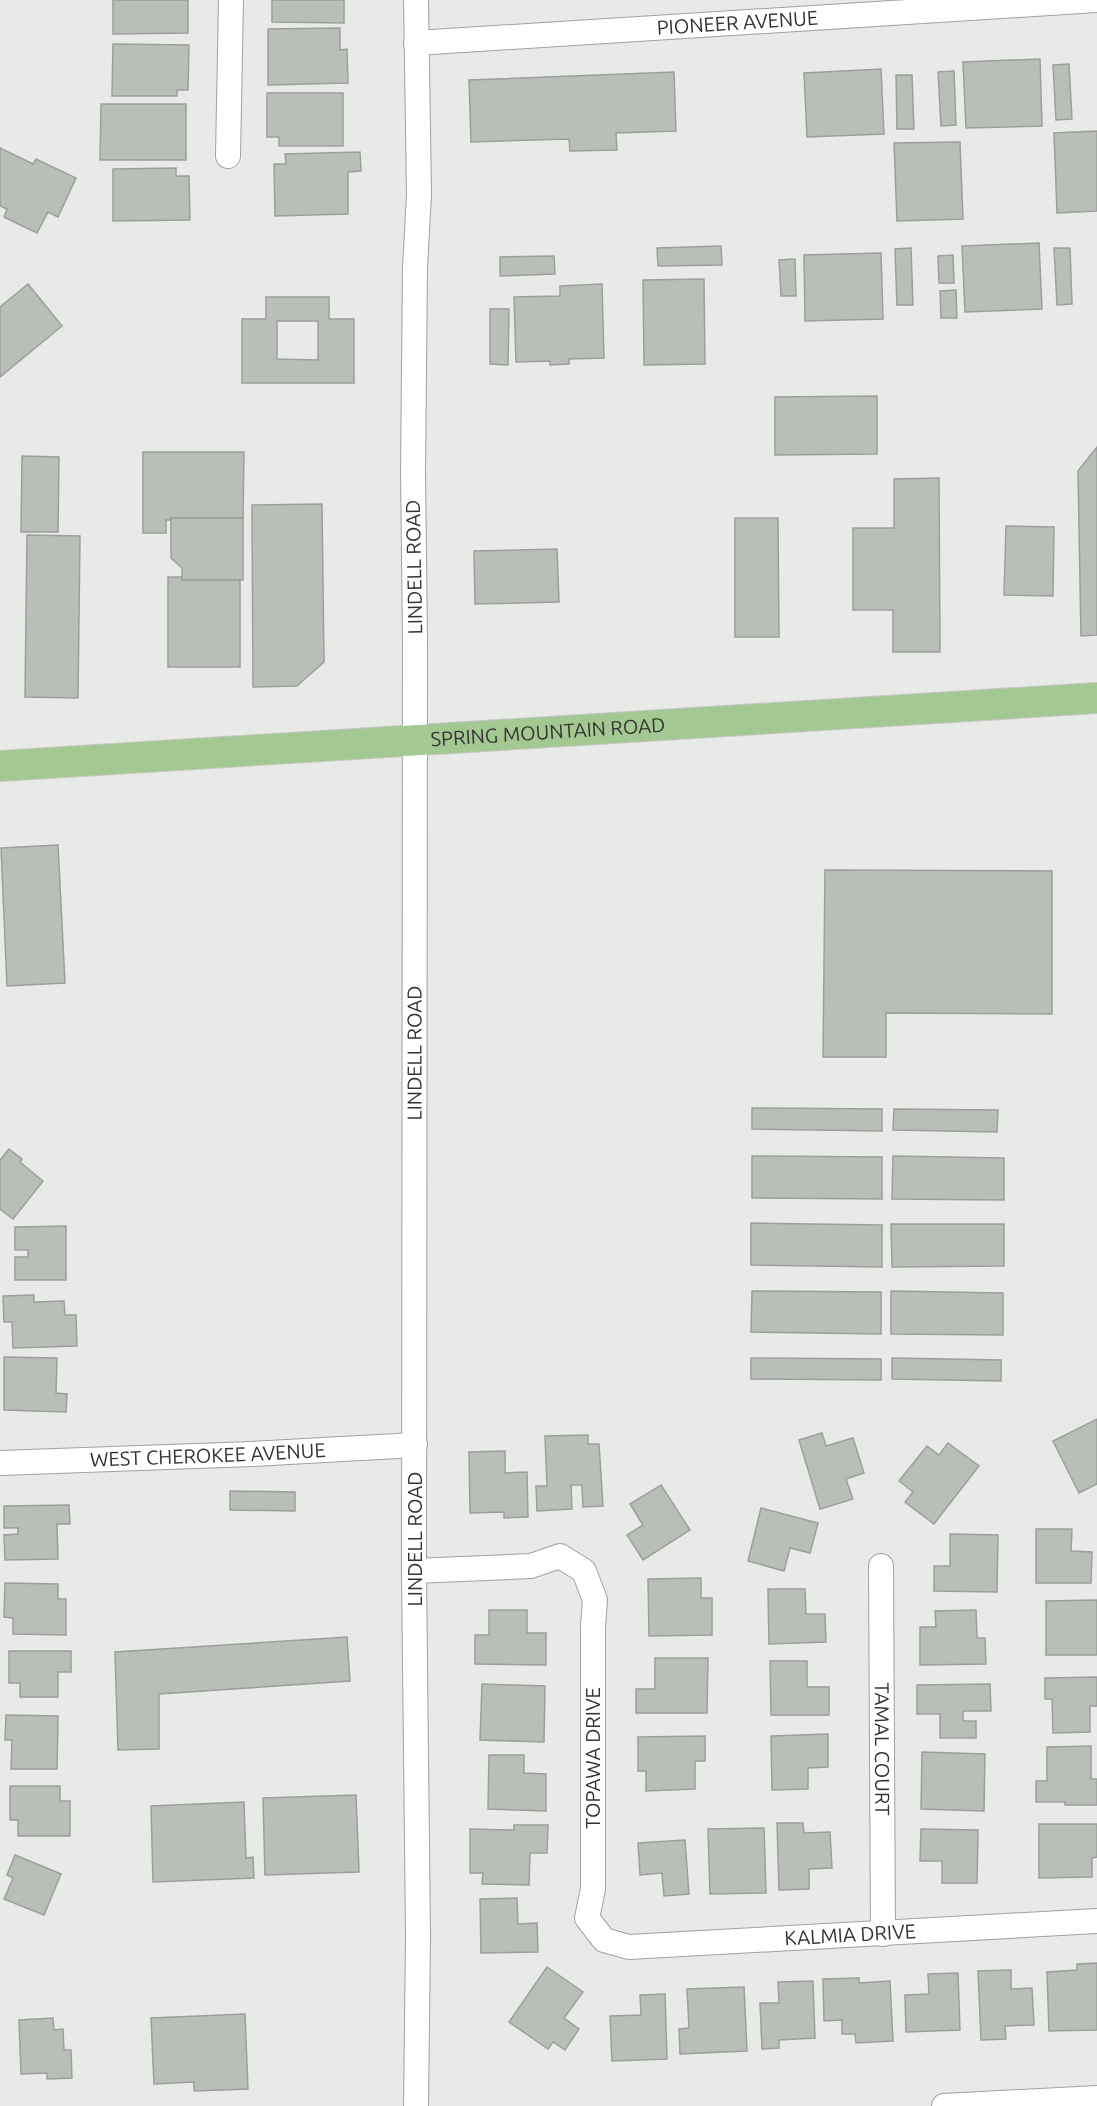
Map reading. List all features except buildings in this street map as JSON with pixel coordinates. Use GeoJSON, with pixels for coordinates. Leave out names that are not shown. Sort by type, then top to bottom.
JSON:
{"type":"FeatureCollection","features":[{"type":"Feature","properties":{"kind":"main road","name":"SPRING MOUNTAIN ROAD"},"geometry":{"type":"LineString","coordinates":[[0,766],[1097,698]]}},
{"type":"Feature","properties":{"kind":"street"},"geometry":{"type":"LineString","coordinates":[[228,156],[231,0]]}},
{"type":"Feature","properties":{"kind":"street","name":"LINDELL ROAD"},"geometry":{"type":"LineString","coordinates":[[416,0],[419,194],[415,268],[413,472],[416,740],[414,1571],[418,1937],[416,2106]]}},
{"type":"Feature","properties":{"kind":"street","name":"PIONEER AVENUE"},"geometry":{"type":"LineString","coordinates":[[416,44],[1097,0]]}},
{"type":"Feature","properties":{"kind":"street","name":"WEST CHEROKEE AVENUE"},"geometry":{"type":"LineString","coordinates":[[0,1463],[252,1454],[415,1445]]}},
{"type":"Feature","properties":{"kind":"street","name":"TOPAWA DRIVE"},"geometry":{"type":"LineString","coordinates":[[414,1571],[531,1566],[560,1556],[584,1571],[595,1600],[593,1626],[593,1889],[587,1918],[604,1940]]}},
{"type":"Feature","properties":{"kind":"street","name":"TAMAL COURT"},"geometry":{"type":"LineString","coordinates":[[881,1566],[883,1934]]}},
{"type":"Feature","properties":{"kind":"street","name":"KALMIA DRIVE"},"geometry":{"type":"LineString","coordinates":[[604,1940],[629,1947],[1097,1921]]}},
{"type":"Feature","properties":{"kind":"street"},"geometry":{"type":"LineString","coordinates":[[944,2106],[1097,2098]]}}]}
